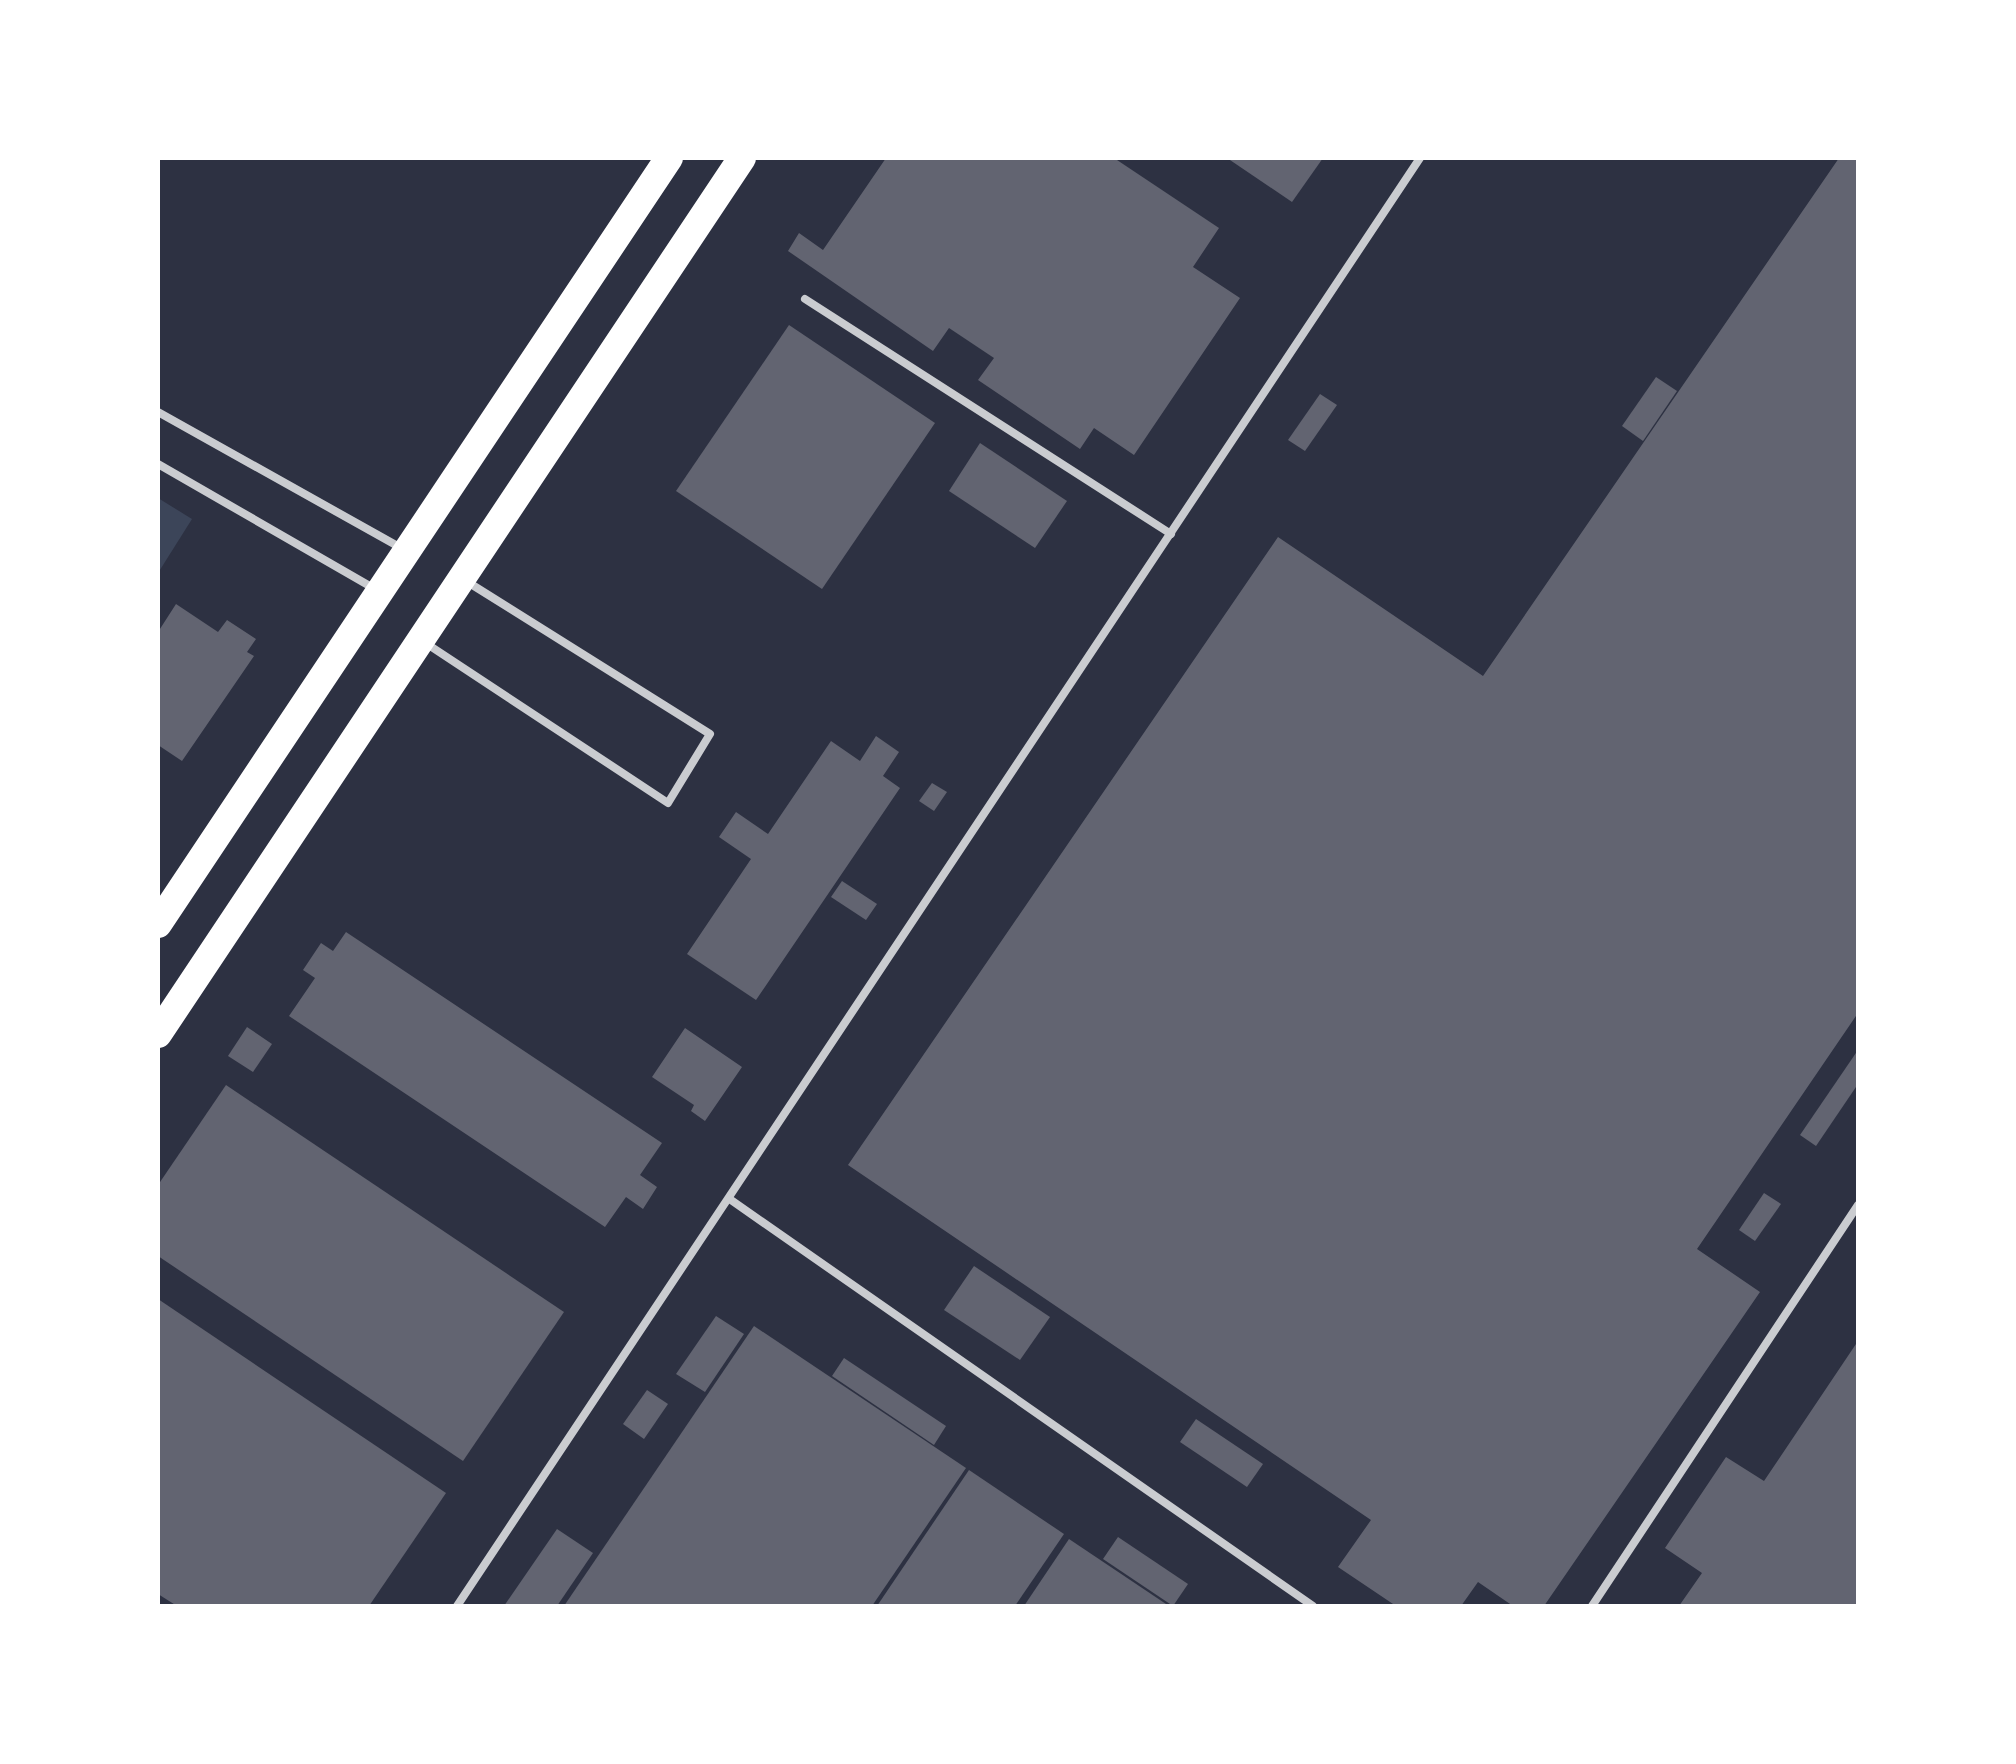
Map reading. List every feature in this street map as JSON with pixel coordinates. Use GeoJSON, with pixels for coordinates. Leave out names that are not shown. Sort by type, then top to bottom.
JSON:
{"type":"FeatureCollection","features":[{"type":"Feature","properties":{"kind":"highway"},"geometry":{"type":"LineString","coordinates":[[158,924],[669,158]]}},
{"type":"Feature","properties":{"kind":"highway"},"geometry":{"type":"LineString","coordinates":[[158,1034],[742,158]]}},
{"type":"Feature","properties":{"kind":"lane"},"geometry":{"type":"LineString","coordinates":[[457,1606],[731,1200],[1420,158]]}},
{"type":"Feature","properties":{"kind":"lane"},"geometry":{"type":"LineString","coordinates":[[805,299],[1171,534]]}},
{"type":"Feature","properties":{"kind":"lane"},"geometry":{"type":"LineString","coordinates":[[158,412],[406,551]]}},
{"type":"Feature","properties":{"kind":"lane"},"geometry":{"type":"LineString","coordinates":[[158,464],[379,591]]}},
{"type":"Feature","properties":{"kind":"lane"},"geometry":{"type":"LineString","coordinates":[[420,640],[668,803],[710,734],[461,578]]}},
{"type":"Feature","properties":{"kind":"lane"},"geometry":{"type":"LineString","coordinates":[[731,1200],[1313,1606]]}},
{"type":"Feature","properties":{"kind":"lane"},"geometry":{"type":"LineString","coordinates":[[1592,1606],[1858,1205]]}},
{"type":"Feature","properties":{"kind":"shaded area"},"geometry":{"type":"Polygon","coordinates":[[[158,498],[192,519],[158,573],[158,498]]]}},
{"type":"Feature","properties":{"kind":"building"},"geometry":{"type":"Polygon","coordinates":[[[886,158],[1114,158],[1219,228],[1193,267],[1240,298],[1134,455],[1094,428],[1080,449],[978,380],[994,358],[949,328],[933,351],[788,251],[799,233],[823,250],[886,158]]]}},
{"type":"Feature","properties":{"kind":"building"},"geometry":{"type":"Polygon","coordinates":[[[1227,158],[1323,158],[1292,202],[1227,158]]]}},
{"type":"Feature","properties":{"kind":"building"},"geometry":{"type":"Polygon","coordinates":[[[1839,158],[1858,158],[1858,1013],[1697,1249],[1760,1292],[1544,1606],[1513,1606],[1478,1582],[1461,1606],[1396,1606],[1338,1567],[1371,1520],[848,1165],[1278,537],[1483,676],[1839,158]]]}},
{"type":"Feature","properties":{"kind":"building"},"geometry":{"type":"Polygon","coordinates":[[[789,325],[935,423],[822,589],[676,491],[789,325]]]}},
{"type":"Feature","properties":{"kind":"building"},"geometry":{"type":"Polygon","coordinates":[[[1656,377],[1677,391],[1643,441],[1622,426],[1656,377]]]}},
{"type":"Feature","properties":{"kind":"building"},"geometry":{"type":"Polygon","coordinates":[[[1320,394],[1337,405],[1305,451],[1288,440],[1320,394]]]}},
{"type":"Feature","properties":{"kind":"building"},"geometry":{"type":"Polygon","coordinates":[[[980,443],[1067,501],[1035,548],[949,491],[980,443]]]}},
{"type":"Feature","properties":{"kind":"building"},"geometry":{"type":"Polygon","coordinates":[[[176,604],[218,632],[227,620],[256,639],[247,652],[254,656],[182,761],[158,745],[158,632],[176,604]]]}},
{"type":"Feature","properties":{"kind":"building"},"geometry":{"type":"Polygon","coordinates":[[[876,736],[899,752],[883,776],[900,788],[756,1000],[687,954],[751,859],[719,837],[736,812],[768,834],[831,741],[860,761],[876,736]]]}},
{"type":"Feature","properties":{"kind":"building"},"geometry":{"type":"Polygon","coordinates":[[[932,783],[947,792],[934,811],[919,801],[932,783]]]}},
{"type":"Feature","properties":{"kind":"building"},"geometry":{"type":"Polygon","coordinates":[[[842,881],[877,904],[866,920],[831,897],[842,881]]]}},
{"type":"Feature","properties":{"kind":"building"},"geometry":{"type":"Polygon","coordinates":[[[346,932],[662,1143],[640,1175],[657,1187],[643,1209],[626,1197],[605,1227],[289,1016],[315,978],[303,970],[321,943],[333,951],[346,932]]]}},
{"type":"Feature","properties":{"kind":"building"},"geometry":{"type":"Polygon","coordinates":[[[247,1027],[272,1044],[253,1072],[228,1056],[247,1027]]]}},
{"type":"Feature","properties":{"kind":"building"},"geometry":{"type":"Polygon","coordinates":[[[685,1028],[742,1067],[705,1121],[691,1111],[694,1105],[652,1077],[685,1028]]]}},
{"type":"Feature","properties":{"kind":"building"},"geometry":{"type":"Polygon","coordinates":[[[1858,1050],[1858,1084],[1816,1146],[1800,1135],[1858,1050]]]}},
{"type":"Feature","properties":{"kind":"building"},"geometry":{"type":"Polygon","coordinates":[[[226,1085],[564,1312],[463,1461],[158,1256],[158,1185],[226,1085]]]}},
{"type":"Feature","properties":{"kind":"building"},"geometry":{"type":"Polygon","coordinates":[[[1764,1193],[1781,1204],[1755,1241],[1739,1230],[1764,1193]]]}},
{"type":"Feature","properties":{"kind":"building"},"geometry":{"type":"Polygon","coordinates":[[[974,1266],[1050,1317],[1020,1360],[944,1310],[974,1266]]]}},
{"type":"Feature","properties":{"kind":"building"},"geometry":{"type":"Polygon","coordinates":[[[158,1299],[446,1493],[369,1606],[177,1606],[158,1594],[158,1299]]]}},
{"type":"Feature","properties":{"kind":"building"},"geometry":{"type":"Polygon","coordinates":[[[716,1316],[744,1334],[705,1392],[676,1374],[716,1316]]]}},
{"type":"Feature","properties":{"kind":"building"},"geometry":{"type":"Polygon","coordinates":[[[754,1326],[966,1468],[872,1606],[564,1606],[754,1326]]]}},
{"type":"Feature","properties":{"kind":"building"},"geometry":{"type":"Polygon","coordinates":[[[1858,1341],[1858,1606],[1679,1606],[1702,1573],[1665,1548],[1726,1457],[1764,1481],[1858,1341]]]}},
{"type":"Feature","properties":{"kind":"building"},"geometry":{"type":"Polygon","coordinates":[[[844,1358],[946,1426],[934,1445],[832,1376],[844,1358]]]}},
{"type":"Feature","properties":{"kind":"building"},"geometry":{"type":"Polygon","coordinates":[[[647,1390],[668,1404],[644,1439],[623,1424],[647,1390]]]}},
{"type":"Feature","properties":{"kind":"building"},"geometry":{"type":"Polygon","coordinates":[[[1196,1419],[1263,1464],[1247,1487],[1180,1442],[1196,1419]]]}},
{"type":"Feature","properties":{"kind":"building"},"geometry":{"type":"Polygon","coordinates":[[[969,1470],[1064,1534],[1015,1606],[877,1606],[969,1470]]]}},
{"type":"Feature","properties":{"kind":"building"},"geometry":{"type":"Polygon","coordinates":[[[557,1529],[593,1553],[557,1606],[504,1606],[557,1529]]]}},
{"type":"Feature","properties":{"kind":"building"},"geometry":{"type":"Polygon","coordinates":[[[1118,1537],[1188,1584],[1173,1606],[1103,1559],[1118,1537]]]}},
{"type":"Feature","properties":{"kind":"building"},"geometry":{"type":"Polygon","coordinates":[[[1069,1539],[1169,1606],[1024,1606],[1069,1539]]]}}]}
